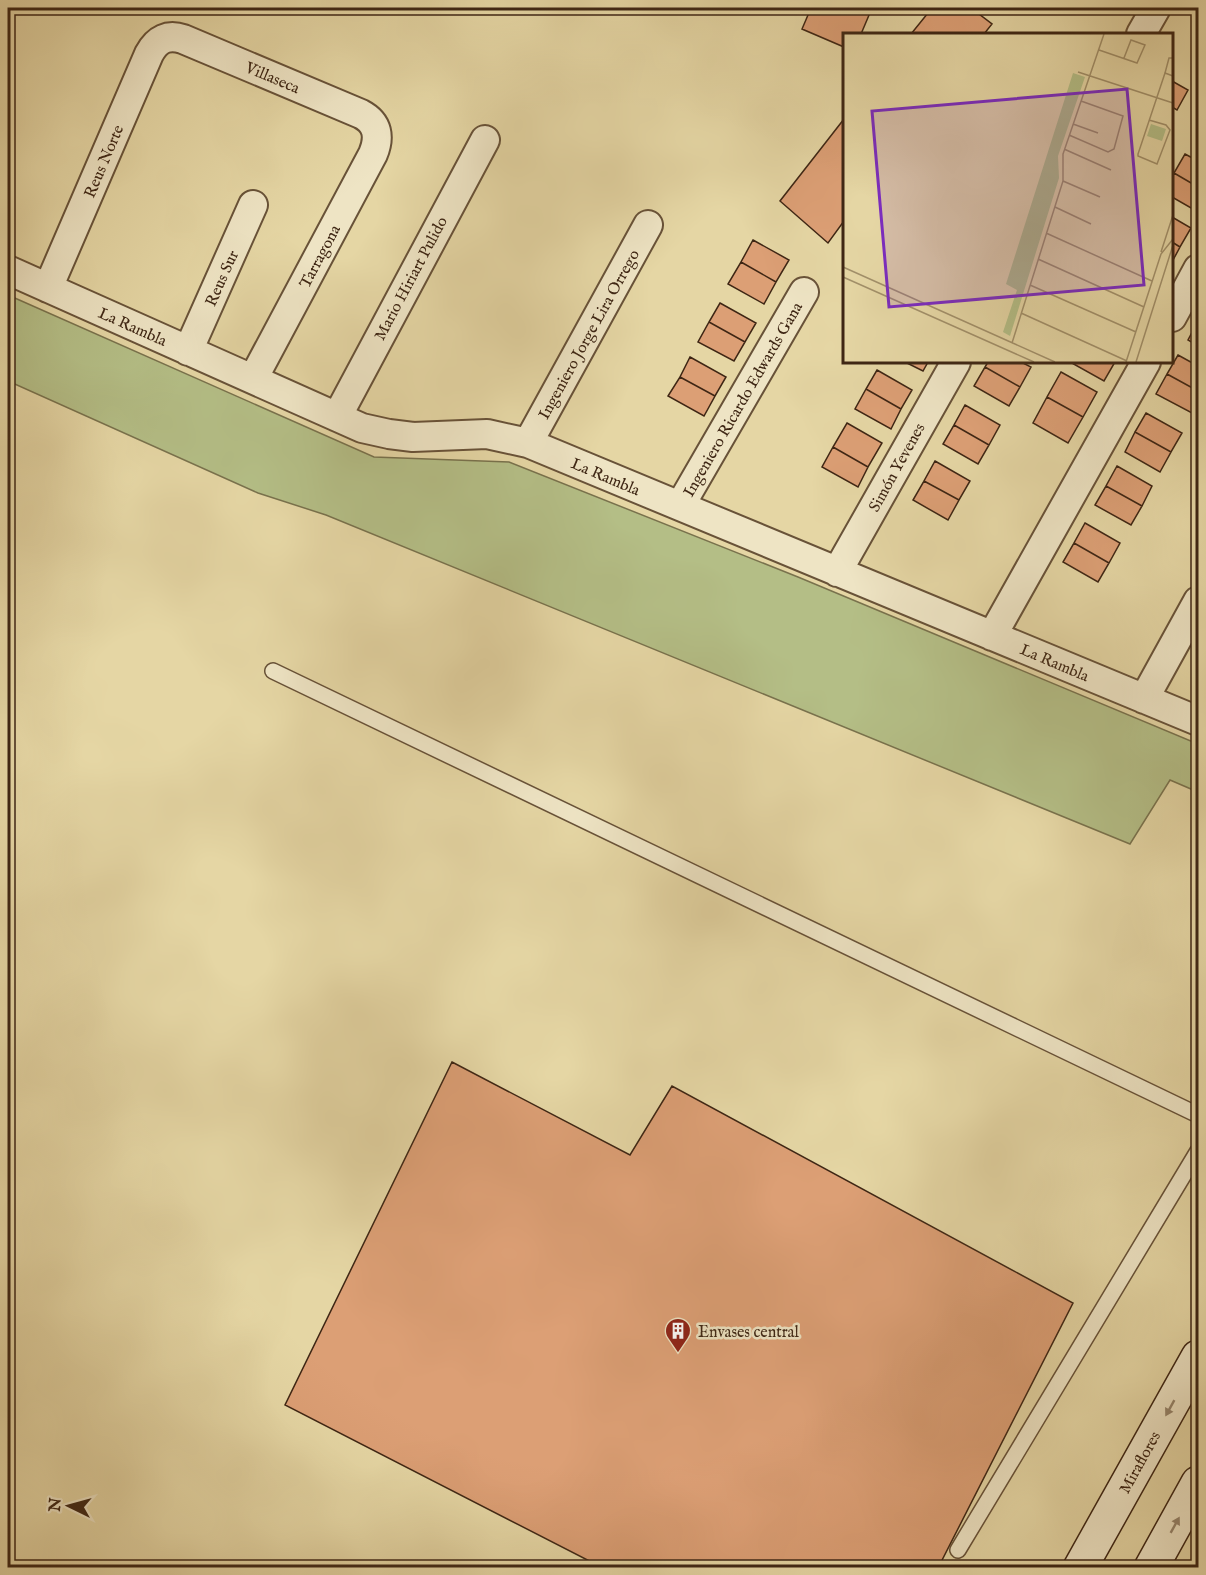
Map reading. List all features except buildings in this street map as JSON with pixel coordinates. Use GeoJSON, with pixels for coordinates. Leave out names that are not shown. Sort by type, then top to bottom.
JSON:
{"type":"FeatureCollection","features":[{"type":"Feature","properties":{"kind":"main road","name":"Miraflores"},"geometry":{"type":"LineString","coordinates":[[1080,1568],[1198,1358]]}},
{"type":"Feature","properties":{"kind":"main road"},"geometry":{"type":"LineString","coordinates":[[1151,1568],[1198,1483]]}},
{"type":"Feature","properties":{"kind":"street"},"geometry":{"type":"LineString","coordinates":[[1142,33],[1156,8]]}},
{"type":"Feature","properties":{"kind":"street","name":"Villaseca"},"geometry":{"type":"LineString","coordinates":[[162,39],[170,36],[183,39],[350,110],[367,118],[376,130]]}},
{"type":"Feature","properties":{"kind":"street","name":"Reus Norte"},"geometry":{"type":"LineString","coordinates":[[48,288],[149,54],[157,42],[162,39]]}},
{"type":"Feature","properties":{"kind":"street","name":"Tarragona"},"geometry":{"type":"LineString","coordinates":[[253,380],[373,154],[378,138],[376,130]]}},
{"type":"Feature","properties":{"kind":"street","name":"Mario Hiriart Pulido"},"geometry":{"type":"LineString","coordinates":[[337,417],[485,140]]}},
{"type":"Feature","properties":{"kind":"street","name":"Reus Sur"},"geometry":{"type":"LineString","coordinates":[[188,351],[254,204]]}},
{"type":"Feature","properties":{"kind":"street","name":"Ingeniero Jorge Lira Orrego"},"geometry":{"type":"LineString","coordinates":[[528,443],[648,225]]}},
{"type":"Feature","properties":{"kind":"street"},"geometry":{"type":"LineString","coordinates":[[1173,315],[1198,268]]}},
{"type":"Feature","properties":{"kind":"street","name":"La Rambla"},"geometry":{"type":"LineString","coordinates":[[8,270],[362,428],[413,437],[487,434],[528,443],[1198,721]]}},
{"type":"Feature","properties":{"kind":"street","name":"Ingeniero Ricardo Edwards Gana"},"geometry":{"type":"LineString","coordinates":[[680,507],[804,292]]}},
{"type":"Feature","properties":{"kind":"street","name":"Simón Yevenes"},"geometry":{"type":"LineString","coordinates":[[837,572],[955,363]]}},
{"type":"Feature","properties":{"kind":"street"},"geometry":{"type":"LineString","coordinates":[[992,636],[1145,363]]}},
{"type":"Feature","properties":{"kind":"street"},"geometry":{"type":"LineString","coordinates":[[1144,699],[1198,601]]}},
{"type":"Feature","properties":{"kind":"lane"},"geometry":{"type":"LineString","coordinates":[[273,671],[1198,1114]]}},
{"type":"Feature","properties":{"kind":"lane"},"geometry":{"type":"LineString","coordinates":[[958,1551],[1198,1151]]}},
{"type":"Feature","properties":{"kind":"green space"},"geometry":{"type":"Polygon","coordinates":[[[8,295],[374,457],[509,462],[798,577],[1198,744],[1198,792],[1170,780],[1130,844],[326,515],[258,493],[8,381],[8,295]]]}},
{"type":"Feature","properties":{"kind":"place","name":"Envases central"},"geometry":{"type":"Point","coordinates":[678,1354]}}]}
